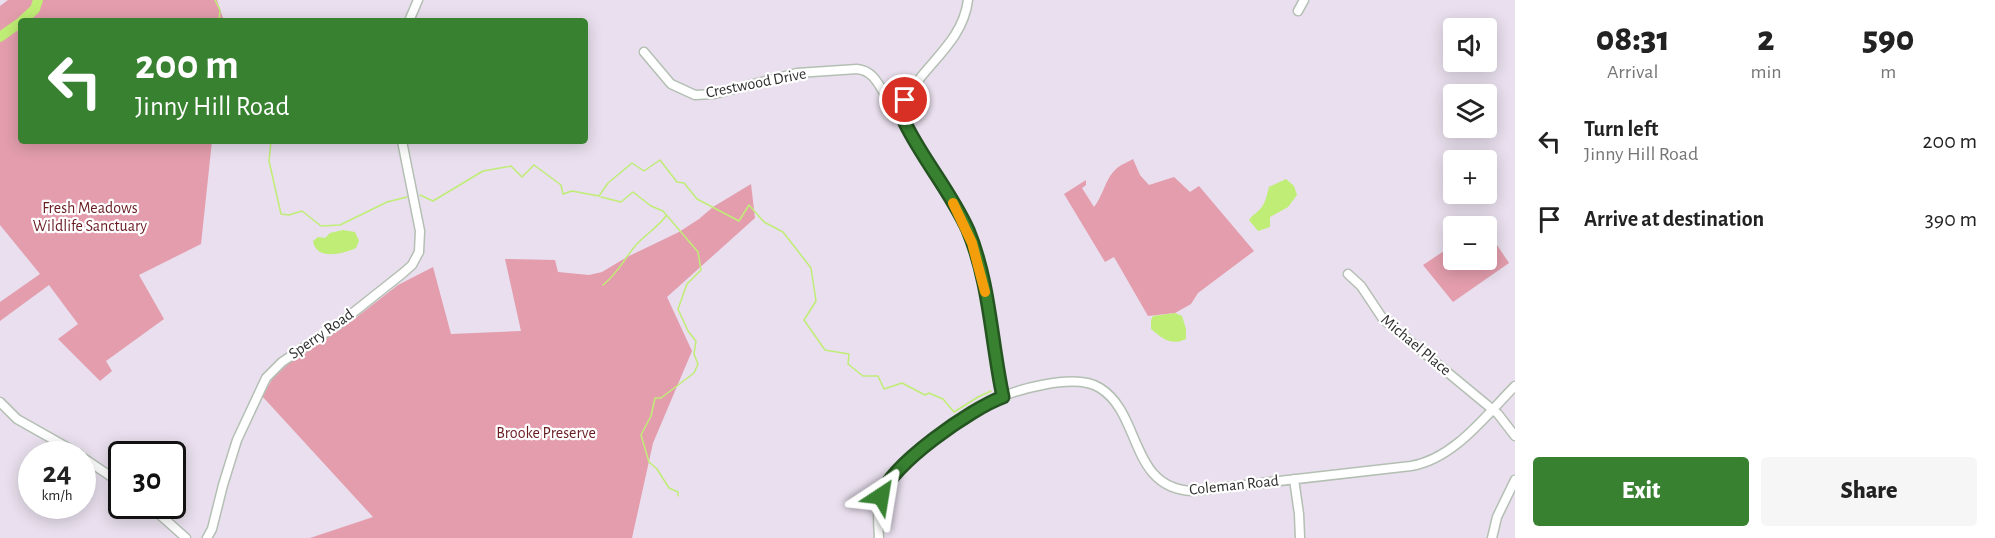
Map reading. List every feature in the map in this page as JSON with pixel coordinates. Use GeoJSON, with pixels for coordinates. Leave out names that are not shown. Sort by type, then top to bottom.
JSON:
{"type":"FeatureCollection","features":[{"type":"Feature","properties":{"kind":"street"},"geometry":{"type":"LineString","coordinates":[[410,18],[418,0]]}},
{"type":"Feature","properties":{"kind":"street"},"geometry":{"type":"LineString","coordinates":[[968,0],[958,32],[912,87],[903,105],[903,117],[960,214],[972,243],[984,285],[1003,397]]}},
{"type":"Feature","properties":{"kind":"street"},"geometry":{"type":"LineString","coordinates":[[1298,11],[1304,0]]}},
{"type":"Feature","properties":{"kind":"street","name":"Crestwood Drive"},"geometry":{"type":"LineString","coordinates":[[644,52],[671,84],[695,95],[714,94],[797,73],[857,69],[866,70],[874,76],[894,106],[903,105]]}},
{"type":"Feature","properties":{"kind":"street","name":"Sperry Road"},"geometry":{"type":"LineString","coordinates":[[207,538],[212,529],[225,476],[237,440],[266,378],[282,362],[340,322],[404,273],[417,257],[421,245],[420,231],[403,144]]}},
{"type":"Feature","properties":{"kind":"street","name":"Michael Place"},"geometry":{"type":"LineString","coordinates":[[1348,274],[1358,282],[1383,319],[1492,409],[1509,426],[1515,436]]}},
{"type":"Feature","properties":{"kind":"street","name":"Coleman Road"},"geometry":{"type":"LineString","coordinates":[[879,538],[879,502],[889,480],[908,462],[976,409],[1003,397],[1064,382],[1084,382],[1099,387],[1114,401],[1149,469],[1160,481],[1183,490],[1210,490],[1411,466],[1428,462],[1456,444],[1515,386]]}},
{"type":"Feature","properties":{"kind":"street"},"geometry":{"type":"LineString","coordinates":[[0,402],[17,419],[56,441]]}},
{"type":"Feature","properties":{"kind":"street"},"geometry":{"type":"LineString","coordinates":[[1294,479],[1300,538]]}},
{"type":"Feature","properties":{"kind":"street"},"geometry":{"type":"LineString","coordinates":[[1492,538],[1497,518],[1515,480]]}},
{"type":"Feature","properties":{"kind":"street"},"geometry":{"type":"LineString","coordinates":[[165,519],[186,538]]}},
{"type":"Feature","properties":{"kind":"green space","name":"Fresh Meadows Wildlife Sanctuary"},"geometry":{"type":"Polygon","coordinates":[[[8,0],[217,0],[223,18],[18,18],[18,144],[212,144],[201,244],[139,275],[164,319],[106,361],[112,371],[100,381],[58,339],[78,324],[49,285],[0,321],[0,302],[40,274],[0,225],[0,6],[8,0]]]}},
{"type":"Feature","properties":{"kind":"green space"},"geometry":{"type":"Polygon","coordinates":[[[1133,159],[1140,175],[1149,185],[1174,177],[1190,192],[1199,186],[1254,251],[1198,293],[1191,304],[1175,313],[1148,316],[1114,257],[1105,262],[1064,194],[1086,180],[1086,185],[1082,188],[1094,207],[1112,173],[1133,159]]]}},
{"type":"Feature","properties":{"kind":"green space","name":"Brooke Preserve"},"geometry":{"type":"Polygon","coordinates":[[[751,184],[755,218],[667,297],[692,351],[653,443],[632,538],[310,538],[373,517],[262,396],[273,378],[289,363],[349,323],[398,285],[433,267],[451,334],[521,331],[505,259],[555,260],[558,272],[589,275],[602,272],[679,232],[713,207],[751,184]]]}},
{"type":"Feature","properties":{"kind":"green space"},"geometry":{"type":"Polygon","coordinates":[[[1497,245],[1509,263],[1453,302],[1423,265],[1443,252],[1443,270],[1497,270],[1497,245]]]}},
{"type":"Feature","properties":{"kind":"shaded area"},"geometry":{"type":"Polygon","coordinates":[[[1286,179],[1294,186],[1297,195],[1288,207],[1270,217],[1270,227],[1258,231],[1249,220],[1263,206],[1269,187],[1286,179]]]}},
{"type":"Feature","properties":{"kind":"shaded area"},"geometry":{"type":"Polygon","coordinates":[[[343,230],[355,232],[359,241],[356,248],[324,254],[315,247],[313,241],[318,237],[325,238],[330,233],[343,230]]]}},
{"type":"Feature","properties":{"kind":"shaded area"},"geometry":{"type":"Polygon","coordinates":[[[1175,313],[1182,316],[1186,339],[1171,342],[1151,329],[1151,320],[1153,316],[1175,313]]]}},
{"type":"Feature","properties":{"kind":"waterway"},"geometry":{"type":"LineString","coordinates":[[25,18],[35,9],[38,0]]}},
{"type":"Feature","properties":{"kind":"waterway"},"geometry":{"type":"LineString","coordinates":[[215,0],[220,10],[219,18]]}},
{"type":"Feature","properties":{"kind":"waterway"},"geometry":{"type":"LineString","coordinates":[[0,37],[18,24]]}},
{"type":"Feature","properties":{"kind":"waterway"},"geometry":{"type":"LineString","coordinates":[[271,144],[269,161],[281,214],[289,215],[302,211],[321,226],[340,225],[387,202],[407,197]]}},
{"type":"Feature","properties":{"kind":"waterway"},"geometry":{"type":"LineString","coordinates":[[420,195],[433,201],[483,171],[511,166],[522,177],[534,165],[561,185],[563,194],[572,191],[599,196],[608,183],[632,163],[644,171],[660,160],[677,182],[684,183],[697,199],[739,221],[749,205],[764,222],[783,232],[811,268],[816,301],[804,320],[825,350],[849,354],[848,364],[863,376],[878,376],[884,389],[902,383],[925,395],[929,393],[943,399],[954,412],[991,391]]}},
{"type":"Feature","properties":{"kind":"waterway"},"geometry":{"type":"LineString","coordinates":[[601,197],[621,202],[633,192],[651,206],[663,211],[698,252],[701,270],[687,284],[678,309],[688,331],[696,341],[694,354],[698,364],[694,373],[661,398],[655,398],[651,416],[641,435],[649,462],[657,469],[669,488],[678,492],[678,496]]}},
{"type":"Feature","properties":{"kind":"waterway"},"geometry":{"type":"LineString","coordinates":[[603,285],[636,245],[666,216]]}},
{"type":"Feature","properties":{"kind":"slow traffic"},"geometry":{"type":"LineString","coordinates":[[953,203],[968,230],[985,292]]}},
{"type":"Feature","properties":{"kind":"route"},"geometry":{"type":"LineString","coordinates":[[881,496],[889,480],[924,448],[969,414],[1003,397],[984,285],[968,230],[905,123],[903,117],[905,100]]}}]}
